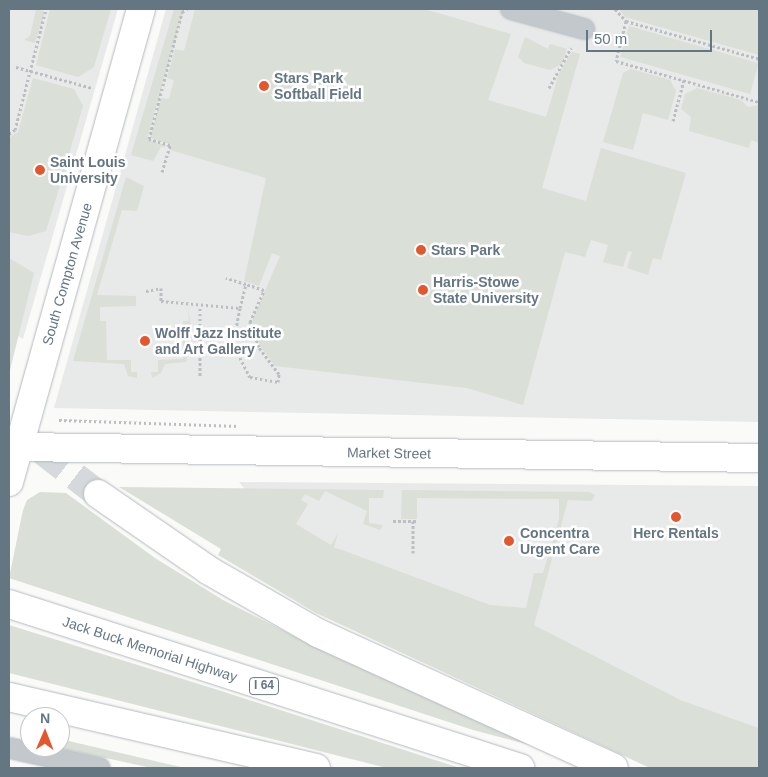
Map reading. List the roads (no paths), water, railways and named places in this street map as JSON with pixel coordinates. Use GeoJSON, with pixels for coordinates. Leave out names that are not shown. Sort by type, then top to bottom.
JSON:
{"type":"FeatureCollection","features":[{"type":"Feature","properties":{"kind":"main road","name":"South Compton Avenue"},"geometry":{"type":"LineString","coordinates":[[9,482],[12,448],[141,9]]}},
{"type":"Feature","properties":{"kind":"main road","name":"Market Street"},"geometry":{"type":"LineString","coordinates":[[12,448],[759,458]]}},
{"type":"Feature","properties":{"kind":"main road"},"geometry":{"type":"LineString","coordinates":[[98,494],[208,570],[318,633],[614,768]]}},
{"type":"Feature","properties":{"kind":"main road","name":"Jack Buck Memorial Highway"},"geometry":{"type":"LineString","coordinates":[[9,604],[520,768]]}},
{"type":"Feature","properties":{"kind":"main road"},"geometry":{"type":"LineString","coordinates":[[9,697],[316,768]]}},
{"type":"Feature","properties":{"kind":"street"},"geometry":{"type":"LineString","coordinates":[[511,9],[584,29]]}},
{"type":"Feature","properties":{"kind":"street"},"geometry":{"type":"LineString","coordinates":[[9,748],[100,768]]}},
{"type":"Feature","properties":{"kind":"tunnel"},"geometry":{"type":"LineString","coordinates":[[9,425],[98,494]]}},
{"type":"Feature","properties":{"kind":"place","name":"Stars Park Softball Field"},"geometry":{"type":"Point","coordinates":[264,86]}},
{"type":"Feature","properties":{"kind":"place","name":"Saint Louis University"},"geometry":{"type":"Point","coordinates":[40,170]}},
{"type":"Feature","properties":{"kind":"place","name":"Stars Park"},"geometry":{"type":"Point","coordinates":[421,250]}},
{"type":"Feature","properties":{"kind":"place","name":"Harris-Stowe State University"},"geometry":{"type":"Point","coordinates":[423,290]}},
{"type":"Feature","properties":{"kind":"place","name":"Wolff Jazz Institute and Art Gallery"},"geometry":{"type":"Point","coordinates":[145,341]}},
{"type":"Feature","properties":{"kind":"place","name":"Herc Rentals"},"geometry":{"type":"Point","coordinates":[676,517]}},
{"type":"Feature","properties":{"kind":"place","name":"Concentra Urgent Care"},"geometry":{"type":"Point","coordinates":[509,541]}}]}
